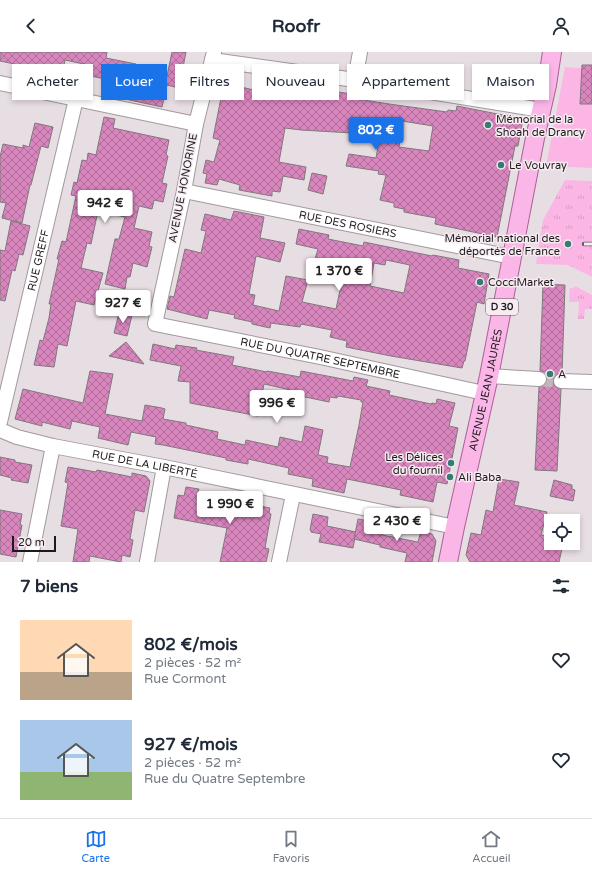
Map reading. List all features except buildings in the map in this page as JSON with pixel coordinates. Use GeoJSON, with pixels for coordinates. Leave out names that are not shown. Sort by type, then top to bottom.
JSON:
{"type":"FeatureCollection","features":[{"type":"Feature","properties":{"kind":"main road","name":"AVENUE JEAN JAURÈS"},"geometry":{"type":"LineString","coordinates":[[448,562],[454,527],[486,384],[512,257],[552,52]]}},
{"type":"Feature","properties":{"kind":"street"},"geometry":{"type":"LineString","coordinates":[[358,64],[360,52]]}},
{"type":"Feature","properties":{"kind":"street"},"geometry":{"type":"LineString","coordinates":[[213,56],[347,79]]}},
{"type":"Feature","properties":{"kind":"street","name":"AVENUE HONORINE"},"geometry":{"type":"LineString","coordinates":[[155,324],[184,191],[196,124],[213,56]]}},
{"type":"Feature","properties":{"kind":"street"},"geometry":{"type":"LineString","coordinates":[[0,83],[12,86]]}},
{"type":"Feature","properties":{"kind":"street"},"geometry":{"type":"LineString","coordinates":[[464,98],[541,110]]}},
{"type":"Feature","properties":{"kind":"street","name":"RUE GREFF"},"geometry":{"type":"LineString","coordinates":[[0,422],[76,100]]}},
{"type":"Feature","properties":{"kind":"street"},"geometry":{"type":"LineString","coordinates":[[81,100],[196,124]]}},
{"type":"Feature","properties":{"kind":"street","name":"RUE DES ROSIERS"},"geometry":{"type":"LineString","coordinates":[[184,191],[512,257]]}},
{"type":"Feature","properties":{"kind":"street","name":"RUE DU QUATRE SEPTEMBRE"},"geometry":{"type":"LineString","coordinates":[[155,324],[320,357],[486,384],[539,379]]}},
{"type":"Feature","properties":{"kind":"street"},"geometry":{"type":"LineString","coordinates":[[561,380],[592,382]]}},
{"type":"Feature","properties":{"kind":"street","name":"RUE DE LA LIBERTÉ"},"geometry":{"type":"LineString","coordinates":[[0,430],[17,437],[53,446],[164,467],[454,527]]}},
{"type":"Feature","properties":{"kind":"street"},"geometry":{"type":"LineString","coordinates":[[30,562],[53,446]]}},
{"type":"Feature","properties":{"kind":"street"},"geometry":{"type":"LineString","coordinates":[[146,562],[164,467]]}},
{"type":"Feature","properties":{"kind":"street"},"geometry":{"type":"LineString","coordinates":[[279,562],[293,494]]}},
{"type":"Feature","properties":{"kind":"green space"},"geometry":{"type":"Polygon","coordinates":[[[565,67],[592,69],[592,168],[546,166],[565,67]]]}},
{"type":"Feature","properties":{"kind":"green space"},"geometry":{"type":"Polygon","coordinates":[[[565,180],[592,181],[592,277],[568,265],[536,264],[543,220],[565,180]]]}},
{"type":"Feature","properties":{"kind":"green space"},"geometry":{"type":"Polygon","coordinates":[[[575,286],[592,295],[592,309],[585,309],[584,319],[578,319],[579,302],[569,302],[570,288],[573,289],[575,286]]]}},
{"type":"Feature","properties":{"kind":"tunnel"},"geometry":{"type":"LineString","coordinates":[[539,379],[561,381]]}},
{"type":"Feature","properties":{"kind":"railway"},"geometry":{"type":"LineString","coordinates":[[584,244],[592,244]]}},
{"type":"Feature","properties":{"kind":"place","name":"Mémorial de la Shoah de Drancy"},"geometry":{"type":"Point","coordinates":[488,125]}},
{"type":"Feature","properties":{"kind":"place","name":"Le Vouvray"},"geometry":{"type":"Point","coordinates":[501,165]}},
{"type":"Feature","properties":{"kind":"place","name":"Mémorial national des déportés de France"},"geometry":{"type":"Point","coordinates":[568,244]}},
{"type":"Feature","properties":{"kind":"place","name":"CocciMarket"},"geometry":{"type":"Point","coordinates":[480,282]}},
{"type":"Feature","properties":{"kind":"place","name":"A"},"geometry":{"type":"Point","coordinates":[550,374]}},
{"type":"Feature","properties":{"kind":"place","name":"Les Délices du fournil"},"geometry":{"type":"Point","coordinates":[451,463]}},
{"type":"Feature","properties":{"kind":"place","name":"Ali Baba"},"geometry":{"type":"Point","coordinates":[450,477]}}]}
